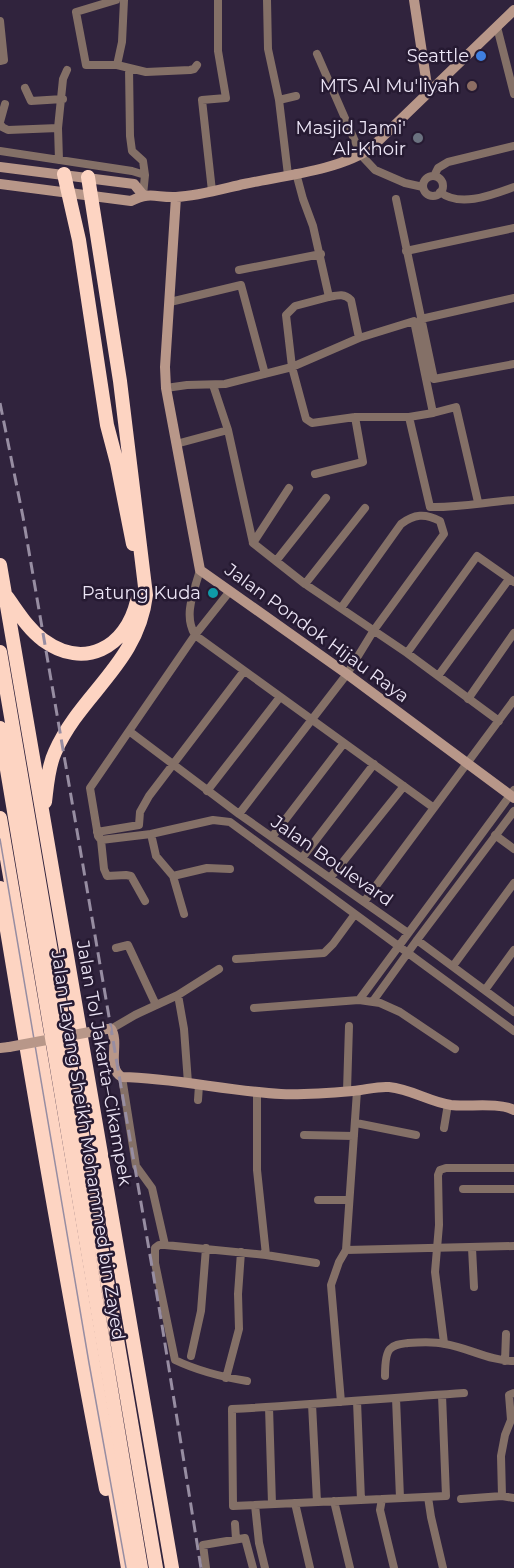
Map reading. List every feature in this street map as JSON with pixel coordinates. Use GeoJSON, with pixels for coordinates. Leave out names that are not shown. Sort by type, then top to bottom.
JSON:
{"type":"FeatureCollection","features":[{"type":"Feature","properties":{"kind":"highway"},"geometry":{"type":"LineString","coordinates":[[5,596],[31,630],[41,639],[54,648],[75,654],[85,654],[102,649],[115,642],[133,618],[138,598],[136,561],[117,463],[107,425],[79,240],[64,174]]}},
{"type":"Feature","properties":{"kind":"highway"},"geometry":{"type":"LineString","coordinates":[[44,819],[54,753],[81,710],[134,641],[141,624],[146,595],[120,381],[88,177]]}},
{"type":"Feature","properties":{"kind":"highway"},"geometry":{"type":"LineString","coordinates":[[79,240],[97,238]]}},
{"type":"Feature","properties":{"kind":"highway","name":"Jalan Tol Jakarta–Cikampek"},"geometry":{"type":"LineString","coordinates":[[0,565],[172,1568]]}},
{"type":"Feature","properties":{"kind":"highway","name":"Jalan Layang Sheikh Mohammed bin Zayed"},"geometry":{"type":"LineString","coordinates":[[0,652],[156,1568]]}},
{"type":"Feature","properties":{"kind":"highway","name":"Jalan Layang Sheikh Mohammed bin Zayed"},"geometry":{"type":"LineString","coordinates":[[0,728],[141,1568]]}},
{"type":"Feature","properties":{"kind":"highway"},"geometry":{"type":"LineString","coordinates":[[0,818],[128,1568]]}},
{"type":"Feature","properties":{"kind":"highway"},"geometry":{"type":"LineString","coordinates":[[0,888],[28,1068],[71,1311],[109,1508],[114,1527],[126,1554]]}},
{"type":"Feature","properties":{"kind":"street"},"geometry":{"type":"LineString","coordinates":[[116,0],[77,11],[86,65],[117,65],[146,72],[190,70],[195,69],[197,65]]}},
{"type":"Feature","properties":{"kind":"street"},"geometry":{"type":"LineString","coordinates":[[117,65],[122,42],[124,0]]}},
{"type":"Feature","properties":{"kind":"street"},"geometry":{"type":"LineString","coordinates":[[212,191],[202,100],[226,98],[218,51],[218,0]]}},
{"type":"Feature","properties":{"kind":"street"},"geometry":{"type":"LineString","coordinates":[[267,0],[268,49],[292,174],[321,254],[329,297]]}},
{"type":"Feature","properties":{"kind":"street"},"geometry":{"type":"LineString","coordinates":[[414,0],[428,92]]}},
{"type":"Feature","properties":{"kind":"street"},"geometry":{"type":"LineString","coordinates":[[0,184],[131,201],[143,195],[176,197],[212,191],[361,156],[514,10]]}},
{"type":"Feature","properties":{"kind":"street"},"geometry":{"type":"LineString","coordinates":[[0,21],[4,60],[0,61]]}},
{"type":"Feature","properties":{"kind":"street"},"geometry":{"type":"LineString","coordinates":[[497,27],[514,94]]}},
{"type":"Feature","properties":{"kind":"street"},"geometry":{"type":"LineString","coordinates":[[317,54],[361,156],[375,170],[405,183],[423,187],[430,195],[440,192]]}},
{"type":"Feature","properties":{"kind":"street"},"geometry":{"type":"LineString","coordinates":[[129,68],[130,136],[132,151],[143,161],[145,175],[143,195]]}},
{"type":"Feature","properties":{"kind":"street"},"geometry":{"type":"LineString","coordinates":[[59,160],[58,128],[63,99],[63,80],[68,70]]}},
{"type":"Feature","properties":{"kind":"street"},"geometry":{"type":"LineString","coordinates":[[25,88],[31,101],[63,99]]}},
{"type":"Feature","properties":{"kind":"street"},"geometry":{"type":"LineString","coordinates":[[279,100],[296,96]]}},
{"type":"Feature","properties":{"kind":"street"},"geometry":{"type":"LineString","coordinates":[[5,104],[0,122],[4,129],[58,128]]}},
{"type":"Feature","properties":{"kind":"street"},"geometry":{"type":"LineString","coordinates":[[423,187],[428,178],[434,176],[438,168],[448,162],[514,146]]}},
{"type":"Feature","properties":{"kind":"street"},"geometry":{"type":"LineString","coordinates":[[0,151],[132,171],[145,175]]}},
{"type":"Feature","properties":{"kind":"street"},"geometry":{"type":"LineString","coordinates":[[0,167],[134,184],[143,195]]}},
{"type":"Feature","properties":{"kind":"street"},"geometry":{"type":"LineString","coordinates":[[434,176],[442,185],[440,192]]}},
{"type":"Feature","properties":{"kind":"street"},"geometry":{"type":"LineString","coordinates":[[440,192],[452,200],[461,200],[493,195],[514,187]]}},
{"type":"Feature","properties":{"kind":"street","name":"Jalan Pondok Hijau Raya"},"geometry":{"type":"LineString","coordinates":[[176,197],[165,367],[166,387],[200,570],[347,674],[467,764],[513,794]]}},
{"type":"Feature","properties":{"kind":"street"},"geometry":{"type":"LineString","coordinates":[[396,199],[434,379],[514,366]]}},
{"type":"Feature","properties":{"kind":"street"},"geometry":{"type":"LineString","coordinates":[[406,251],[514,228]]}},
{"type":"Feature","properties":{"kind":"street"},"geometry":{"type":"LineString","coordinates":[[239,270],[321,254]]}},
{"type":"Feature","properties":{"kind":"street"},"geometry":{"type":"LineString","coordinates":[[170,302],[241,285],[265,374]]}},
{"type":"Feature","properties":{"kind":"street"},"geometry":{"type":"LineString","coordinates":[[358,338],[351,300],[341,294],[295,306],[286,315],[292,367],[309,422],[355,417],[409,417],[456,407],[478,502]]}},
{"type":"Feature","properties":{"kind":"street"},"geometry":{"type":"LineString","coordinates":[[421,319],[514,298]]}},
{"type":"Feature","properties":{"kind":"street"},"geometry":{"type":"LineString","coordinates":[[166,387],[225,384],[292,367],[358,338],[414,321],[433,413]]}},
{"type":"Feature","properties":{"kind":"street"},"geometry":{"type":"LineString","coordinates":[[213,385],[228,430],[253,543],[305,584],[407,653],[499,721]]}},
{"type":"Feature","properties":{"kind":"street"},"geometry":{"type":"LineString","coordinates":[[315,474],[363,462],[355,417]]}},
{"type":"Feature","properties":{"kind":"street"},"geometry":{"type":"LineString","coordinates":[[409,417],[430,507],[514,500]]}},
{"type":"Feature","properties":{"kind":"street"},"geometry":{"type":"LineString","coordinates":[[176,444],[228,430]]}},
{"type":"Feature","properties":{"kind":"street"},"geometry":{"type":"LineString","coordinates":[[253,543],[289,488]]}},
{"type":"Feature","properties":{"kind":"street"},"geometry":{"type":"LineString","coordinates":[[276,561],[327,498]]}},
{"type":"Feature","properties":{"kind":"street"},"geometry":{"type":"LineString","coordinates":[[305,584],[365,508]]}},
{"type":"Feature","properties":{"kind":"street"},"geometry":{"type":"LineString","coordinates":[[239,814],[347,674],[374,630],[444,534],[440,521],[419,514],[401,524],[341,608]]}},
{"type":"Feature","properties":{"kind":"street"},"geometry":{"type":"LineString","coordinates":[[407,653],[477,556],[512,581],[438,676]]}},
{"type":"Feature","properties":{"kind":"street"},"geometry":{"type":"LineString","coordinates":[[200,570],[189,616],[195,635],[434,808]]}},
{"type":"Feature","properties":{"kind":"street"},"geometry":{"type":"LineString","coordinates":[[145,901],[131,876],[107,876],[90,788],[195,635],[230,591]]}},
{"type":"Feature","properties":{"kind":"street"},"geometry":{"type":"LineString","coordinates":[[468,699],[514,633]]}},
{"type":"Feature","properties":{"kind":"street"},"geometry":{"type":"LineString","coordinates":[[99,836],[139,825],[144,805],[244,671]]}},
{"type":"Feature","properties":{"kind":"street"},"geometry":{"type":"LineString","coordinates":[[207,791],[280,697]]}},
{"type":"Feature","properties":{"kind":"street"},"geometry":{"type":"LineString","coordinates":[[364,902],[514,700]]}},
{"type":"Feature","properties":{"kind":"street","name":"Jalan Boulevard"},"geometry":{"type":"LineString","coordinates":[[129,731],[207,791],[408,933]]}},
{"type":"Feature","properties":{"kind":"street"},"geometry":{"type":"LineString","coordinates":[[272,837],[344,743]]}},
{"type":"Feature","properties":{"kind":"street"},"geometry":{"type":"LineString","coordinates":[[302,858],[374,764]]}},
{"type":"Feature","properties":{"kind":"street"},"geometry":{"type":"LineString","coordinates":[[330,878],[405,786]]}},
{"type":"Feature","properties":{"kind":"street"},"geometry":{"type":"LineString","coordinates":[[359,1000],[513,794]]}},
{"type":"Feature","properties":{"kind":"street"},"geometry":{"type":"LineString","coordinates":[[373,1001],[514,811]]}},
{"type":"Feature","properties":{"kind":"street"},"geometry":{"type":"LineString","coordinates":[[99,836],[151,834],[213,820],[230,822],[514,1031]]}},
{"type":"Feature","properties":{"kind":"street"},"geometry":{"type":"LineString","coordinates":[[151,834],[156,856],[173,876],[184,914]]}},
{"type":"Feature","properties":{"kind":"street"},"geometry":{"type":"LineString","coordinates":[[495,835],[514,849]]}},
{"type":"Feature","properties":{"kind":"street"},"geometry":{"type":"LineString","coordinates":[[173,876],[207,868],[230,869]]}},
{"type":"Feature","properties":{"kind":"street"},"geometry":{"type":"LineString","coordinates":[[453,966],[514,883]]}},
{"type":"Feature","properties":{"kind":"street"},"geometry":{"type":"LineString","coordinates":[[236,959],[324,953],[355,914]]}},
{"type":"Feature","properties":{"kind":"street"},"geometry":{"type":"LineString","coordinates":[[417,940],[514,1012]]}},
{"type":"Feature","properties":{"kind":"street"},"geometry":{"type":"LineString","coordinates":[[116,948],[128,944],[156,1005]]}},
{"type":"Feature","properties":{"kind":"street"},"geometry":{"type":"LineString","coordinates":[[485,990],[514,950]]}},
{"type":"Feature","properties":{"kind":"street"},"geometry":{"type":"LineString","coordinates":[[5,1048],[108,1029],[178,994],[219,969]]}},
{"type":"Feature","properties":{"kind":"street"},"geometry":{"type":"LineString","coordinates":[[178,994],[198,1100]]}},
{"type":"Feature","properties":{"kind":"street"},"geometry":{"type":"LineString","coordinates":[[254,1008],[359,1000],[373,1001],[400,1012],[455,1049]]}},
{"type":"Feature","properties":{"kind":"street"},"geometry":{"type":"LineString","coordinates":[[341,1402],[332,1285],[339,1262],[346,1250],[348,1200],[356,1123],[349,1026]]}},
{"type":"Feature","properties":{"kind":"street"},"geometry":{"type":"LineString","coordinates":[[108,1029],[115,1039],[114,1068],[122,1077],[300,1095],[393,1087],[448,1104],[514,1110]]}},
{"type":"Feature","properties":{"kind":"street"},"geometry":{"type":"LineString","coordinates":[[122,1077],[136,1166],[152,1188],[165,1245]]}},
{"type":"Feature","properties":{"kind":"street"},"geometry":{"type":"LineString","coordinates":[[257,1092],[257,1170],[266,1255]]}},
{"type":"Feature","properties":{"kind":"street"},"geometry":{"type":"LineString","coordinates":[[444,1128],[448,1104]]}},
{"type":"Feature","properties":{"kind":"street"},"geometry":{"type":"LineString","coordinates":[[356,1123],[416,1135]]}},
{"type":"Feature","properties":{"kind":"street"},"geometry":{"type":"LineString","coordinates":[[304,1135],[354,1136]]}},
{"type":"Feature","properties":{"kind":"street"},"geometry":{"type":"LineString","coordinates":[[444,1343],[437,1293],[436,1248],[439,1226],[437,1178],[440,1170],[514,1168]]}},
{"type":"Feature","properties":{"kind":"street"},"geometry":{"type":"LineString","coordinates":[[463,1188],[514,1189]]}},
{"type":"Feature","properties":{"kind":"street"},"geometry":{"type":"LineString","coordinates":[[318,1200],[348,1200]]}},
{"type":"Feature","properties":{"kind":"street"},"geometry":{"type":"LineString","coordinates":[[247,1381],[226,1378],[175,1360],[155,1263],[155,1248],[165,1245],[206,1248],[316,1263]]}},
{"type":"Feature","properties":{"kind":"street"},"geometry":{"type":"LineString","coordinates":[[346,1250],[514,1246]]}},
{"type":"Feature","properties":{"kind":"street"},"geometry":{"type":"LineString","coordinates":[[191,1356],[201,1311],[206,1248]]}},
{"type":"Feature","properties":{"kind":"street"},"geometry":{"type":"LineString","coordinates":[[472,1248],[474,1287]]}},
{"type":"Feature","properties":{"kind":"street"},"geometry":{"type":"LineString","coordinates":[[226,1378],[239,1329],[238,1294],[241,1252]]}},
{"type":"Feature","properties":{"kind":"street"},"geometry":{"type":"LineString","coordinates":[[505,1361],[506,1334]]}},
{"type":"Feature","properties":{"kind":"street"},"geometry":{"type":"LineString","coordinates":[[385,1376],[387,1353],[398,1344],[444,1343],[505,1361],[514,1361]]}},
{"type":"Feature","properties":{"kind":"street"},"geometry":{"type":"LineString","coordinates":[[442,1395],[446,1496],[232,1506],[232,1409],[464,1393]]}},
{"type":"Feature","properties":{"kind":"street"},"geometry":{"type":"LineString","coordinates":[[502,1496],[501,1456],[511,1420],[509,1395],[514,1393]]}},
{"type":"Feature","properties":{"kind":"street"},"geometry":{"type":"LineString","coordinates":[[396,1398],[400,1498]]}},
{"type":"Feature","properties":{"kind":"street"},"geometry":{"type":"LineString","coordinates":[[357,1401],[361,1500]]}},
{"type":"Feature","properties":{"kind":"street"},"geometry":{"type":"LineString","coordinates":[[312,1404],[317,1502]]}},
{"type":"Feature","properties":{"kind":"street"},"geometry":{"type":"LineString","coordinates":[[269,1407],[272,1504]]}},
{"type":"Feature","properties":{"kind":"street"},"geometry":{"type":"LineString","coordinates":[[461,1500],[502,1496],[514,1498]]}},
{"type":"Feature","properties":{"kind":"street"},"geometry":{"type":"LineString","coordinates":[[428,1497],[430,1517],[442,1568]]}},
{"type":"Feature","properties":{"kind":"street"},"geometry":{"type":"LineString","coordinates":[[382,1499],[380,1510],[394,1568]]}},
{"type":"Feature","properties":{"kind":"street"},"geometry":{"type":"LineString","coordinates":[[334,1501],[350,1568]]}},
{"type":"Feature","properties":{"kind":"street"},"geometry":{"type":"LineString","coordinates":[[295,1503],[310,1568]]}},
{"type":"Feature","properties":{"kind":"street"},"geometry":{"type":"LineString","coordinates":[[255,1504],[265,1568]]}},
{"type":"Feature","properties":{"kind":"street"},"geometry":{"type":"LineString","coordinates":[[235,1524],[237,1539]]}},
{"type":"Feature","properties":{"kind":"street"},"geometry":{"type":"LineString","coordinates":[[206,1568],[203,1545],[245,1538],[253,1568]]}},
{"type":"Feature","properties":{"kind":"tram line"},"geometry":{"type":"LineString","coordinates":[[0,839],[126,1568]]}},
{"type":"Feature","properties":{"kind":"railway"},"geometry":{"type":"LineString","coordinates":[[0,403],[23,517],[161,1319],[201,1568]]}},
{"type":"Feature","properties":{"kind":"place","name":"Seattle"},"geometry":{"type":"Point","coordinates":[481,56]}},
{"type":"Feature","properties":{"kind":"place","name":"MTS Al Mu'liyah"},"geometry":{"type":"Point","coordinates":[472,86]}},
{"type":"Feature","properties":{"kind":"place","name":"Masjid Jami' Al-Khoir"},"geometry":{"type":"Point","coordinates":[418,138]}},
{"type":"Feature","properties":{"kind":"place","name":"Patung Kuda"},"geometry":{"type":"Point","coordinates":[213,593]}}]}
